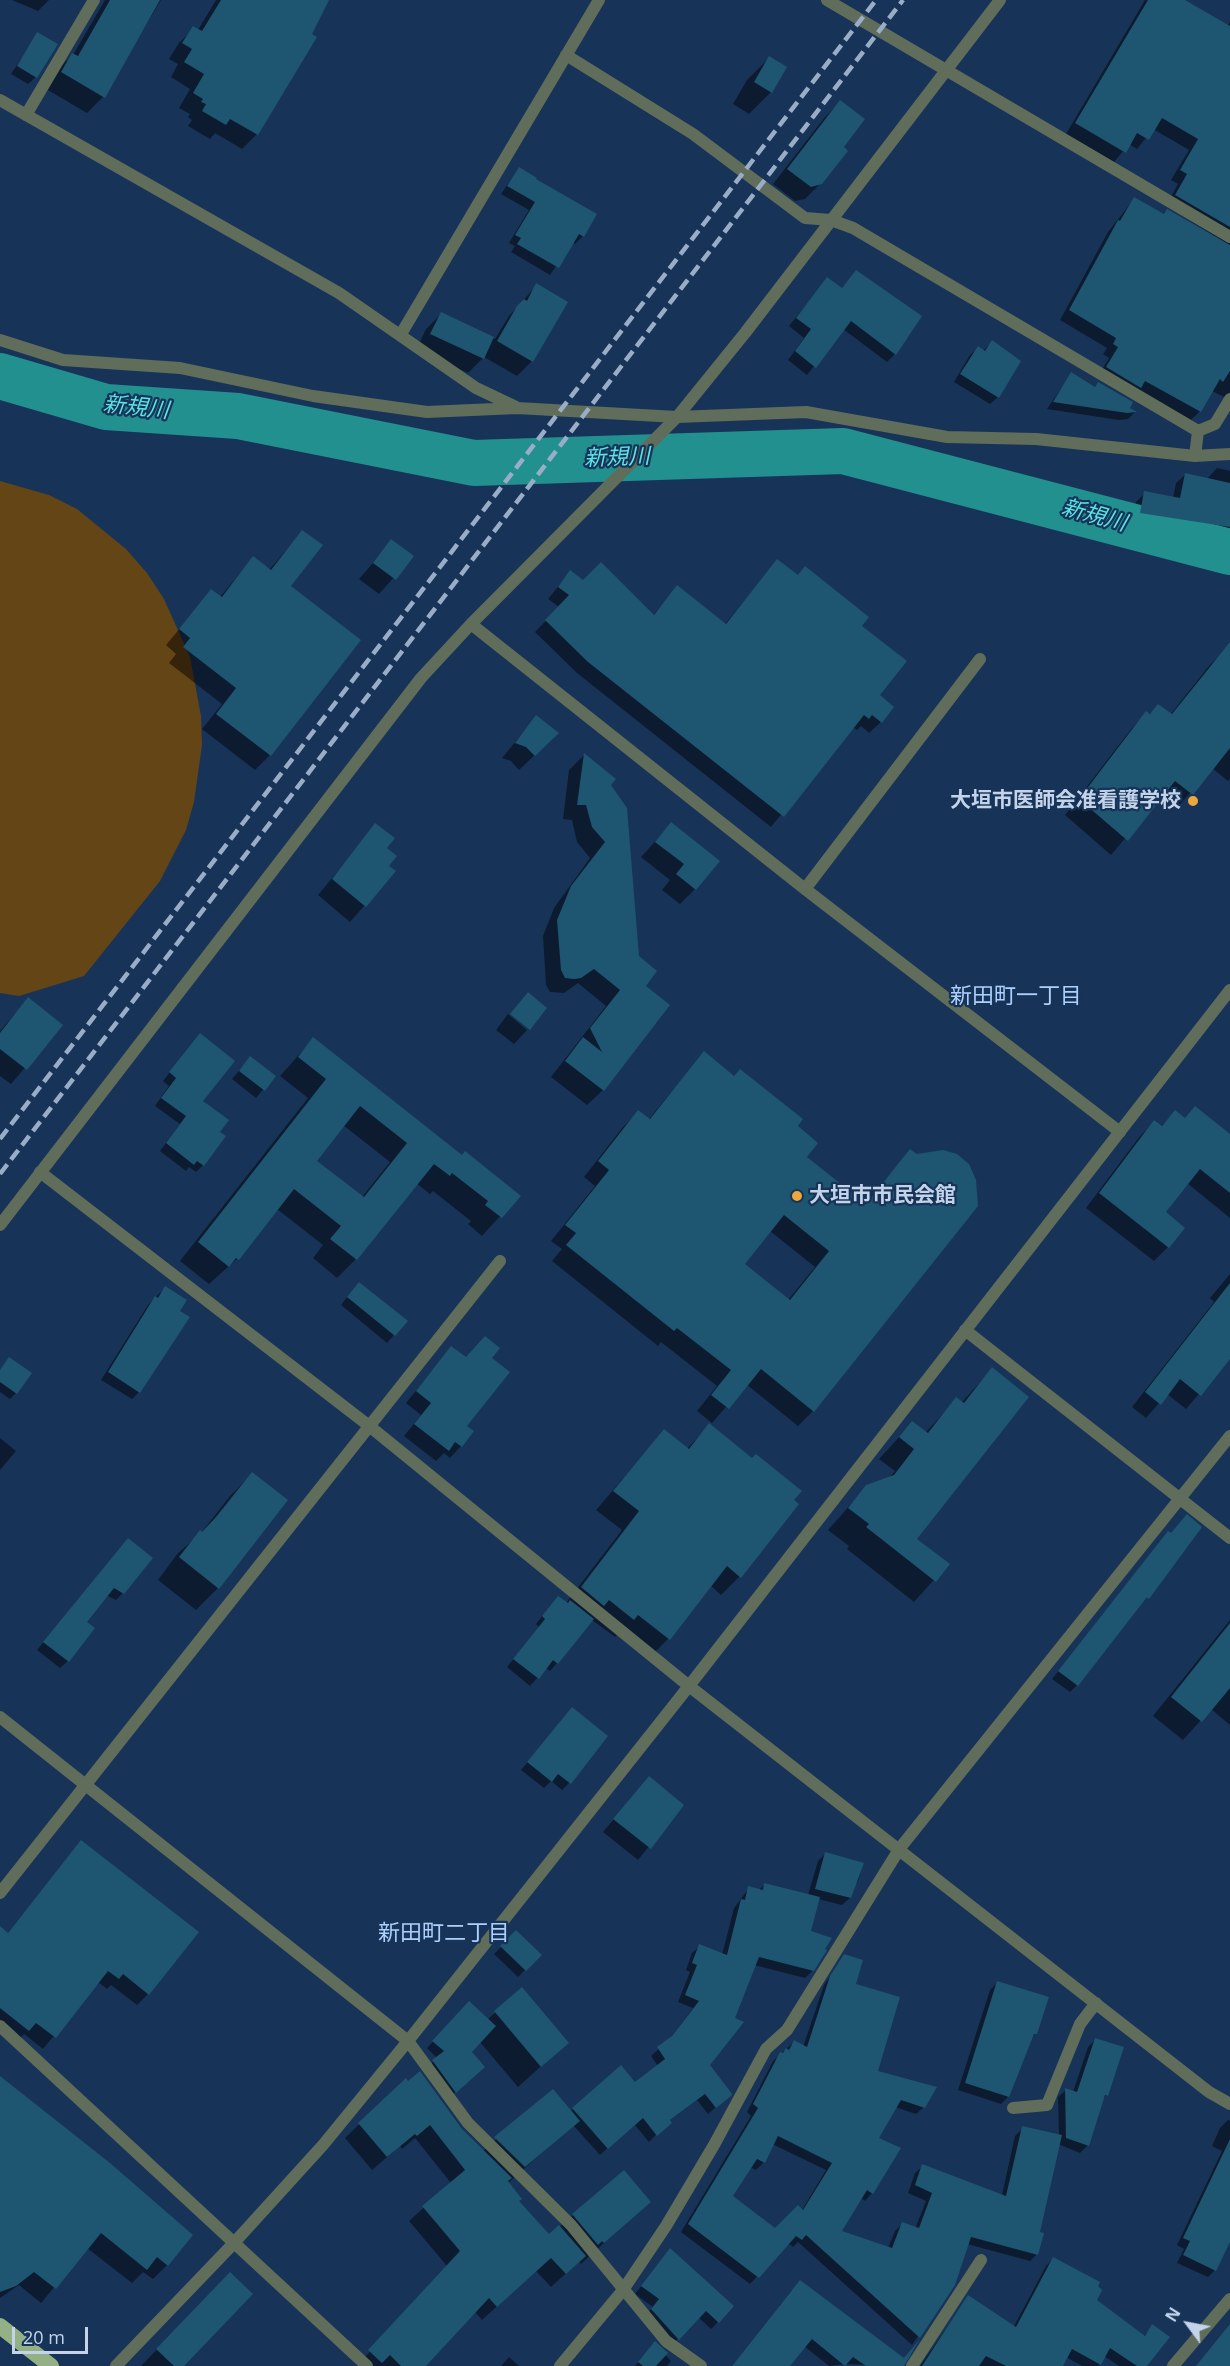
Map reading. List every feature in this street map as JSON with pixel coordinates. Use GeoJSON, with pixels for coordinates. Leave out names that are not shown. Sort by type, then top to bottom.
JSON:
{"type":"FeatureCollection","features":[{"type":"Feature","properties":{"kind":"highway"},"geometry":{"type":"LineString","coordinates":[[0,2326],[51,2366]]}},
{"type":"Feature","properties":{"kind":"street"},"geometry":{"type":"LineString","coordinates":[[26,116],[94,0]]}},
{"type":"Feature","properties":{"kind":"street"},"geometry":{"type":"LineString","coordinates":[[401,334],[599,0]]}},
{"type":"Feature","properties":{"kind":"street"},"geometry":{"type":"LineString","coordinates":[[827,0],[1230,237]]}},
{"type":"Feature","properties":{"kind":"street"},"geometry":{"type":"LineString","coordinates":[[0,1225],[421,678],[471,624],[677,417],[745,333],[1000,0]]}},
{"type":"Feature","properties":{"kind":"street"},"geometry":{"type":"LineString","coordinates":[[566,55],[693,134],[805,218],[831,220],[853,228],[1198,431]]}},
{"type":"Feature","properties":{"kind":"street"},"geometry":{"type":"LineString","coordinates":[[0,100],[339,294],[401,334],[476,388],[517,408]]}},
{"type":"Feature","properties":{"kind":"street"},"geometry":{"type":"LineString","coordinates":[[0,340],[63,360],[180,368],[313,396],[427,412],[517,408],[677,417],[806,412],[947,437],[1036,440],[1195,456],[1230,454]]}},
{"type":"Feature","properties":{"kind":"street"},"geometry":{"type":"LineString","coordinates":[[1198,431],[1215,424],[1230,399]]}},
{"type":"Feature","properties":{"kind":"street"},"geometry":{"type":"LineString","coordinates":[[1195,456],[1198,431]]}},
{"type":"Feature","properties":{"kind":"street"},"geometry":{"type":"LineString","coordinates":[[471,624],[805,889],[1120,1132]]}},
{"type":"Feature","properties":{"kind":"street"},"geometry":{"type":"LineString","coordinates":[[805,889],[980,659]]}},
{"type":"Feature","properties":{"kind":"street"},"geometry":{"type":"LineString","coordinates":[[116,2366],[233,2244],[323,2145],[408,2041],[689,1686],[1230,990]]}},
{"type":"Feature","properties":{"kind":"street"},"geometry":{"type":"LineString","coordinates":[[40,1172],[368,1425],[689,1686],[900,1848],[1209,2092],[1230,2104]]}},
{"type":"Feature","properties":{"kind":"street"},"geometry":{"type":"LineString","coordinates":[[0,1893],[500,1261]]}},
{"type":"Feature","properties":{"kind":"street"},"geometry":{"type":"LineString","coordinates":[[965,1330],[1230,1538]]}},
{"type":"Feature","properties":{"kind":"street"},"geometry":{"type":"LineString","coordinates":[[560,2366],[623,2290],[696,2176],[766,2049],[787,2030],[900,1848],[1230,1436]]}},
{"type":"Feature","properties":{"kind":"street"},"geometry":{"type":"LineString","coordinates":[[0,1717],[408,2041],[468,2123],[571,2225],[666,2341],[701,2366]]}},
{"type":"Feature","properties":{"kind":"street"},"geometry":{"type":"LineString","coordinates":[[1013,2108],[1047,2105],[1080,2024],[1096,2003]]}},
{"type":"Feature","properties":{"kind":"street"},"geometry":{"type":"LineString","coordinates":[[0,2026],[367,2366]]}},
{"type":"Feature","properties":{"kind":"street"},"geometry":{"type":"LineString","coordinates":[[912,2366],[981,2260]]}},
{"type":"Feature","properties":{"kind":"street"},"geometry":{"type":"LineString","coordinates":[[1173,2366],[1230,2299]]}},
{"type":"Feature","properties":{"kind":"shaded area"},"geometry":{"type":"Polygon","coordinates":[[[0,481],[49,495],[77,509],[126,549],[147,573],[164,599],[190,657],[201,716],[202,745],[194,802],[186,830],[160,881],[84,976],[19,996],[0,993],[0,481]]]}},
{"type":"Feature","properties":{"kind":"building"},"geometry":{"type":"Polygon","coordinates":[[[110,0],[160,0],[105,98],[61,72],[72,53],[78,56],[110,0]]]}},
{"type":"Feature","properties":{"kind":"building"},"geometry":{"type":"Polygon","coordinates":[[[221,0],[329,0],[312,34],[317,37],[258,135],[230,119],[226,125],[202,111],[206,104],[201,102],[203,99],[193,93],[204,74],[184,62],[192,49],[182,43],[193,26],[202,31],[221,0]]]}},
{"type":"Feature","properties":{"kind":"building"},"geometry":{"type":"Polygon","coordinates":[[[1148,0],[1185,0],[1230,26],[1230,227],[1175,195],[1187,174],[1180,170],[1198,139],[1162,118],[1149,140],[1137,133],[1126,153],[1075,123],[1148,0]]]}},
{"type":"Feature","properties":{"kind":"building"},"geometry":{"type":"Polygon","coordinates":[[[37,32],[58,44],[37,78],[17,66],[37,32]]]}},
{"type":"Feature","properties":{"kind":"building"},"geometry":{"type":"Polygon","coordinates":[[[769,56],[787,67],[772,93],[754,82],[769,56]]]}},
{"type":"Feature","properties":{"kind":"building"},"geometry":{"type":"Polygon","coordinates":[[[840,100],[865,119],[844,147],[848,151],[822,184],[811,187],[787,169],[840,100]]]}},
{"type":"Feature","properties":{"kind":"building"},"geometry":{"type":"Polygon","coordinates":[[[519,167],[597,214],[584,237],[579,234],[559,268],[517,244],[521,238],[515,235],[535,202],[507,186],[519,167]]]}},
{"type":"Feature","properties":{"kind":"building"},"geometry":{"type":"Polygon","coordinates":[[[1134,197],[1164,214],[1167,209],[1230,245],[1230,371],[1223,382],[1220,379],[1201,412],[1145,381],[1141,388],[1106,367],[1118,347],[1113,344],[1116,338],[1069,310],[1118,220],[1120,221],[1134,197]]]}},
{"type":"Feature","properties":{"kind":"building"},"geometry":{"type":"Polygon","coordinates":[[[856,270],[922,316],[896,355],[851,321],[816,368],[795,351],[811,329],[796,318],[827,277],[842,288],[856,270]]]}},
{"type":"Feature","properties":{"kind":"building"},"geometry":{"type":"Polygon","coordinates":[[[536,283],[568,302],[533,362],[497,341],[517,306],[524,299],[527,301],[536,283]]]}},
{"type":"Feature","properties":{"kind":"building"},"geometry":{"type":"Polygon","coordinates":[[[441,312],[494,337],[484,359],[430,334],[441,312]]]}},
{"type":"Feature","properties":{"kind":"building"},"geometry":{"type":"Polygon","coordinates":[[[992,340],[1021,361],[999,398],[960,374],[978,346],[985,351],[992,340]]]}},
{"type":"Feature","properties":{"kind":"building"},"geometry":{"type":"Polygon","coordinates":[[[1071,372],[1095,387],[1098,382],[1133,402],[1130,408],[1137,412],[1127,413],[1053,402],[1071,372]]]}},
{"type":"Feature","properties":{"kind":"building"},"geometry":{"type":"Polygon","coordinates":[[[1185,473],[1230,483],[1230,527],[1140,513],[1144,491],[1180,498],[1185,473]]]}},
{"type":"Feature","properties":{"kind":"building"},"geometry":{"type":"Polygon","coordinates":[[[302,530],[323,545],[291,586],[361,640],[271,756],[216,714],[236,688],[183,647],[190,638],[179,629],[211,589],[222,597],[253,556],[271,570],[302,530]]]}},
{"type":"Feature","properties":{"kind":"building"},"geometry":{"type":"Polygon","coordinates":[[[391,539],[414,556],[396,580],[373,563],[391,539]]]}},
{"type":"Feature","properties":{"kind":"building"},"geometry":{"type":"Polygon","coordinates":[[[777,559],[798,575],[805,566],[869,617],[862,626],[907,661],[880,695],[894,707],[882,723],[872,715],[869,719],[864,715],[784,817],[588,662],[545,620],[569,595],[558,587],[570,570],[583,580],[601,562],[654,615],[677,585],[726,624],[777,559]]]}},
{"type":"Feature","properties":{"kind":"building"},"geometry":{"type":"Polygon","coordinates":[[[1230,642],[1230,748],[1193,795],[1175,781],[1128,841],[1079,799],[1146,711],[1150,714],[1158,704],[1172,714],[1230,642]]]}},
{"type":"Feature","properties":{"kind":"building"},"geometry":{"type":"Polygon","coordinates":[[[536,715],[559,733],[535,756],[526,747],[515,743],[536,715]]]}},
{"type":"Feature","properties":{"kind":"building"},"geometry":{"type":"Polygon","coordinates":[[[584,753],[616,779],[611,785],[627,808],[639,956],[657,971],[646,986],[670,1005],[604,1091],[565,1061],[583,1037],[602,1052],[590,1028],[620,990],[594,969],[581,978],[574,979],[565,978],[561,970],[557,920],[571,886],[605,842],[592,827],[586,805],[577,805],[584,753]]]}},
{"type":"Feature","properties":{"kind":"building"},"geometry":{"type":"Polygon","coordinates":[[[671,822],[720,861],[696,890],[676,874],[684,864],[655,842],[671,822]]]}},
{"type":"Feature","properties":{"kind":"building"},"geometry":{"type":"Polygon","coordinates":[[[375,823],[395,838],[387,848],[397,856],[389,866],[396,871],[366,907],[332,879],[375,823]]]}},
{"type":"Feature","properties":{"kind":"building"},"geometry":{"type":"Polygon","coordinates":[[[528,992],[547,1008],[530,1030],[510,1014],[528,992]]]}},
{"type":"Feature","properties":{"kind":"building"},"geometry":{"type":"Polygon","coordinates":[[[28,997],[63,1025],[27,1070],[0,1049],[0,1033],[28,997]]]}},
{"type":"Feature","properties":{"kind":"building"},"geometry":{"type":"Polygon","coordinates":[[[200,1033],[235,1061],[203,1101],[229,1120],[220,1132],[226,1136],[204,1166],[197,1161],[194,1165],[166,1143],[186,1116],[161,1098],[176,1078],[169,1072],[200,1033]]]}},
{"type":"Feature","properties":{"kind":"building"},"geometry":{"type":"Polygon","coordinates":[[[313,1037],[462,1155],[465,1151],[521,1196],[502,1218],[485,1205],[488,1201],[452,1173],[450,1176],[434,1164],[357,1260],[330,1239],[341,1226],[294,1189],[239,1260],[236,1258],[229,1267],[198,1242],[326,1079],[298,1057],[313,1037]],[[360,1106],[317,1161],[364,1197],[407,1143],[360,1106]]]}},
{"type":"Feature","properties":{"kind":"building"},"geometry":{"type":"Polygon","coordinates":[[[704,1051],[734,1076],[740,1069],[803,1119],[798,1126],[818,1143],[807,1157],[866,1204],[910,1149],[917,1154],[943,1150],[957,1154],[969,1164],[976,1180],[978,1206],[814,1412],[761,1369],[729,1409],[711,1395],[731,1370],[677,1328],[674,1331],[566,1245],[576,1233],[565,1225],[609,1170],[598,1161],[638,1110],[650,1119],[704,1051]],[[784,1215],[745,1264],[790,1300],[829,1251],[784,1215]]]}},
{"type":"Feature","properties":{"kind":"building"},"geometry":{"type":"Polygon","coordinates":[[[250,1056],[276,1076],[265,1091],[239,1071],[250,1056]]]}},
{"type":"Feature","properties":{"kind":"building"},"geometry":{"type":"Polygon","coordinates":[[[1195,1106],[1230,1134],[1230,1193],[1200,1169],[1166,1212],[1185,1228],[1169,1248],[1099,1193],[1154,1120],[1162,1126],[1175,1110],[1185,1118],[1195,1106]]]}},
{"type":"Feature","properties":{"kind":"building"},"geometry":{"type":"Polygon","coordinates":[[[359,1282],[408,1321],[395,1336],[347,1297],[359,1282]]]}},
{"type":"Feature","properties":{"kind":"building"},"geometry":{"type":"Polygon","coordinates":[[[1230,1283],[1230,1359],[1201,1396],[1180,1379],[1161,1405],[1145,1392],[1230,1283]]]}},
{"type":"Feature","properties":{"kind":"building"},"geometry":{"type":"Polygon","coordinates":[[[165,1286],[187,1300],[180,1311],[190,1317],[140,1393],[108,1372],[155,1296],[158,1298],[165,1286]]]}},
{"type":"Feature","properties":{"kind":"building"},"geometry":{"type":"Polygon","coordinates":[[[485,1336],[500,1348],[492,1358],[510,1372],[467,1426],[474,1431],[462,1447],[455,1442],[449,1451],[414,1424],[431,1403],[416,1391],[451,1346],[466,1357],[485,1336]]]}},
{"type":"Feature","properties":{"kind":"building"},"geometry":{"type":"Polygon","coordinates":[[[9,1357],[32,1373],[17,1394],[0,1382],[0,1370],[9,1357]]]}},
{"type":"Feature","properties":{"kind":"building"},"geometry":{"type":"Polygon","coordinates":[[[992,1367],[1029,1397],[917,1539],[950,1564],[936,1582],[866,1527],[869,1524],[848,1508],[866,1485],[894,1475],[914,1449],[899,1437],[912,1421],[928,1433],[956,1397],[964,1403],[992,1367]]]}},
{"type":"Feature","properties":{"kind":"building"},"geometry":{"type":"Polygon","coordinates":[[[709,1423],[752,1458],[756,1454],[802,1491],[794,1500],[799,1504],[741,1578],[727,1566],[670,1640],[638,1615],[634,1620],[609,1600],[604,1606],[581,1587],[639,1511],[613,1491],[664,1429],[689,1449],[709,1423]]]}},
{"type":"Feature","properties":{"kind":"building"},"geometry":{"type":"Polygon","coordinates":[[[252,1472],[288,1500],[219,1589],[179,1557],[200,1530],[202,1532],[216,1517],[252,1472]]]}},
{"type":"Feature","properties":{"kind":"building"},"geometry":{"type":"Polygon","coordinates":[[[1187,1514],[1202,1527],[1149,1599],[1147,1597],[1078,1686],[1058,1671],[1168,1531],[1171,1533],[1187,1514]]]}},
{"type":"Feature","properties":{"kind":"building"},"geometry":{"type":"Polygon","coordinates":[[[128,1538],[153,1558],[124,1594],[114,1588],[87,1622],[95,1628],[69,1662],[43,1642],[128,1538]]]}},
{"type":"Feature","properties":{"kind":"building"},"geometry":{"type":"Polygon","coordinates":[[[558,1596],[568,1603],[570,1600],[594,1619],[558,1664],[553,1660],[539,1679],[513,1659],[545,1619],[542,1616],[558,1596]]]}},
{"type":"Feature","properties":{"kind":"building"},"geometry":{"type":"Polygon","coordinates":[[[1230,1623],[1230,1688],[1202,1722],[1171,1697],[1230,1623]]]}},
{"type":"Feature","properties":{"kind":"building"},"geometry":{"type":"Polygon","coordinates":[[[572,1707],[608,1736],[571,1784],[558,1774],[552,1782],[527,1762],[572,1707]]]}},
{"type":"Feature","properties":{"kind":"building"},"geometry":{"type":"Polygon","coordinates":[[[649,1776],[684,1805],[651,1849],[613,1819],[649,1776]]]}},
{"type":"Feature","properties":{"kind":"building"},"geometry":{"type":"Polygon","coordinates":[[[81,1840],[199,1932],[149,1995],[123,1974],[119,1979],[108,1971],[56,2038],[36,2023],[29,2031],[0,2008],[0,1926],[8,1933],[81,1840]]]}},
{"type":"Feature","properties":{"kind":"building"},"geometry":{"type":"Polygon","coordinates":[[[825,1852],[864,1863],[851,1898],[815,1889],[825,1852]]]}},
{"type":"Feature","properties":{"kind":"building"},"geometry":{"type":"Polygon","coordinates":[[[764,1883],[820,1897],[811,1931],[832,1938],[825,1949],[827,1950],[814,1971],[759,1957],[735,2018],[744,2022],[710,2065],[732,2094],[731,2096],[716,2108],[705,2094],[670,2120],[672,2123],[657,2136],[643,2118],[608,2149],[572,2108],[621,2065],[635,2082],[665,2059],[657,2047],[672,2036],[699,2001],[685,1995],[697,1965],[692,1963],[699,1944],[727,1955],[741,1899],[745,1900],[748,1886],[763,1890],[764,1883]]]}},
{"type":"Feature","properties":{"kind":"building"},"geometry":{"type":"Polygon","coordinates":[[[516,1930],[542,1955],[526,1971],[500,1946],[516,1930]]]}},
{"type":"Feature","properties":{"kind":"building"},"geometry":{"type":"Polygon","coordinates":[[[844,1954],[863,1960],[856,1984],[900,1997],[878,2071],[937,2087],[925,2108],[901,2100],[879,2138],[901,2148],[873,2194],[867,2190],[842,2231],[892,2248],[902,2222],[919,2228],[932,2193],[915,2185],[922,2164],[1006,2196],[1022,2126],[1062,2135],[1040,2232],[1044,2233],[1038,2255],[971,2237],[955,2285],[920,2338],[806,2235],[802,2240],[796,2236],[759,2278],[688,2224],[758,2108],[753,2104],[780,2052],[783,2053],[786,2048],[789,2050],[794,2040],[807,2047],[830,1976],[844,1954]],[[778,2136],[765,2163],[757,2159],[733,2196],[775,2228],[798,2205],[803,2210],[832,2163],[778,2136]]]}},
{"type":"Feature","properties":{"kind":"building"},"geometry":{"type":"Polygon","coordinates":[[[997,1981],[1049,1997],[1037,2034],[1034,2034],[1009,2097],[965,2083],[997,1981]]]}},
{"type":"Feature","properties":{"kind":"building"},"geometry":{"type":"Polygon","coordinates":[[[522,1987],[569,2043],[541,2067],[494,2011],[522,1987]]]}},
{"type":"Feature","properties":{"kind":"building"},"geometry":{"type":"Polygon","coordinates":[[[469,2001],[496,2026],[472,2052],[485,2067],[456,2093],[432,2060],[444,2051],[432,2041],[469,2001]]]}},
{"type":"Feature","properties":{"kind":"building"},"geometry":{"type":"Polygon","coordinates":[[[1095,2038],[1124,2047],[1108,2096],[1105,2095],[1089,2146],[1066,2138],[1065,2088],[1077,2092],[1095,2038]]]}},
{"type":"Feature","properties":{"kind":"building"},"geometry":{"type":"Polygon","coordinates":[[[420,2071],[462,2129],[512,2178],[508,2181],[522,2199],[519,2201],[549,2234],[559,2225],[586,2256],[566,2274],[551,2258],[497,2307],[489,2298],[426,2366],[401,2366],[390,2355],[382,2363],[368,2350],[460,2251],[422,2206],[465,2170],[430,2125],[387,2157],[358,2123],[406,2078],[408,2081],[420,2071]]]}},
{"type":"Feature","properties":{"kind":"building"},"geometry":{"type":"Polygon","coordinates":[[[0,2076],[110,2163],[193,2235],[168,2266],[157,2257],[147,2270],[101,2233],[56,2289],[34,2272],[16,2286],[0,2292],[0,2076]]]}},
{"type":"Feature","properties":{"kind":"building"},"geometry":{"type":"Polygon","coordinates":[[[553,2089],[580,2121],[525,2167],[494,2137],[553,2089]]]}},
{"type":"Feature","properties":{"kind":"building"},"geometry":{"type":"Polygon","coordinates":[[[1230,2139],[1230,2242],[1216,2271],[1183,2255],[1190,2241],[1183,2238],[1230,2139]]]}},
{"type":"Feature","properties":{"kind":"building"},"geometry":{"type":"Polygon","coordinates":[[[624,2170],[651,2202],[604,2243],[602,2241],[598,2245],[572,2214],[624,2170]]]}},
{"type":"Feature","properties":{"kind":"building"},"geometry":{"type":"Polygon","coordinates":[[[670,2248],[734,2306],[719,2323],[706,2311],[679,2340],[651,2309],[659,2299],[641,2286],[670,2248]]]}},
{"type":"Feature","properties":{"kind":"building"},"geometry":{"type":"Polygon","coordinates":[[[1053,2257],[1100,2282],[1098,2286],[1102,2290],[1097,2300],[1145,2336],[1152,2324],[1170,2337],[1147,2366],[1137,2366],[1110,2348],[1101,2365],[1072,2349],[1063,2366],[1006,2366],[986,2356],[979,2366],[922,2366],[968,2295],[1016,2327],[1053,2257]]]}},
{"type":"Feature","properties":{"kind":"building"},"geometry":{"type":"Polygon","coordinates":[[[230,2272],[253,2294],[184,2366],[174,2366],[156,2349],[230,2272]]]}},
{"type":"Feature","properties":{"kind":"building"},"geometry":{"type":"Polygon","coordinates":[[[800,2280],[904,2358],[920,2339],[904,2366],[866,2366],[853,2357],[845,2366],[812,2339],[790,2366],[732,2366],[800,2280]]]}},
{"type":"Feature","properties":{"kind":"building"},"geometry":{"type":"Polygon","coordinates":[[[1230,2324],[1230,2366],[1196,2366],[1230,2324]]]}},
{"type":"Feature","properties":{"kind":"building"},"geometry":{"type":"Polygon","coordinates":[[[655,2341],[668,2353],[656,2366],[643,2366],[638,2362],[655,2341]]]}},
{"type":"Feature","properties":{"kind":"waterway","name":"新規川"},"geometry":{"type":"LineString","coordinates":[[0,376],[106,407],[238,416],[474,463],[843,451],[1230,552]]}},
{"type":"Feature","properties":{"kind":"railway"},"geometry":{"type":"LineString","coordinates":[[0,1139],[876,0]]}},
{"type":"Feature","properties":{"kind":"railway"},"geometry":{"type":"LineString","coordinates":[[0,1174],[903,0]]}},
{"type":"Feature","properties":{"kind":"place","name":"大垣市医師会准看護学校"},"geometry":{"type":"Point","coordinates":[1193,801]}},
{"type":"Feature","properties":{"kind":"place","name":"大垣市市民会館"},"geometry":{"type":"Point","coordinates":[797,1196]}},
{"type":"Feature","properties":{"kind":"district","name":"新田町一丁目"},"geometry":{"type":"Point","coordinates":[1016,997]}},
{"type":"Feature","properties":{"kind":"district","name":"新田町二丁目"},"geometry":{"type":"Point","coordinates":[444,1934]}}]}
